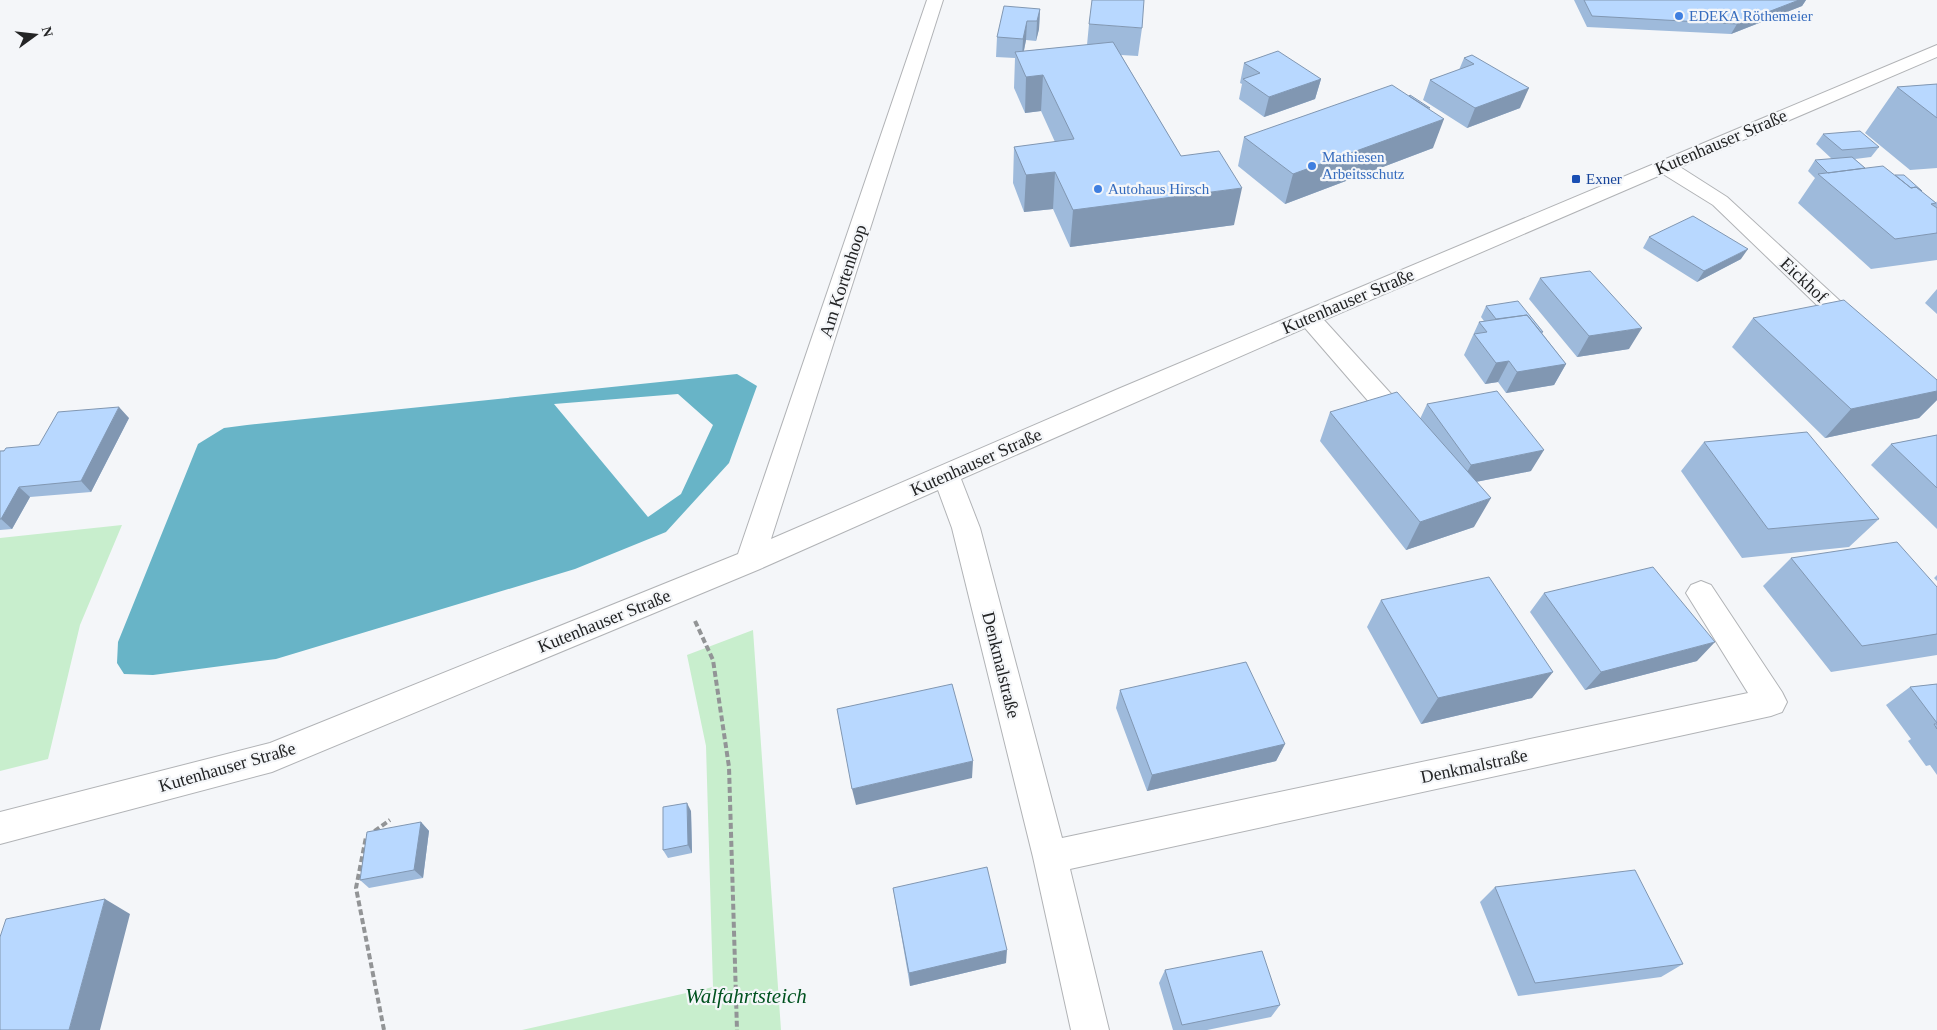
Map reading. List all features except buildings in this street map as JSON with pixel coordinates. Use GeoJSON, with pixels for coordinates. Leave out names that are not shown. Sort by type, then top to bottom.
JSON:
{"type":"FeatureCollection","features":[{"type":"Feature","properties":{"kind":"street","name":"Am Kortenhoop"},"geometry":{"type":"LineString","coordinates":[[750,562],[935,0]]}},
{"type":"Feature","properties":{"kind":"street","name":"Kutenhauser Straße"},"geometry":{"type":"LineString","coordinates":[[0,828],[272,757],[750,562],[1309,318],[1937,50]]}},
{"type":"Feature","properties":{"kind":"street","name":"Eickhof"},"geometry":{"type":"LineString","coordinates":[[1664,166],[1720,201],[1872,344]]}},
{"type":"Feature","properties":{"kind":"street"},"geometry":{"type":"LineString","coordinates":[[1309,318],[1419,442]]}},
{"type":"Feature","properties":{"kind":"street","name":"Denkmalstraße"},"geometry":{"type":"LineString","coordinates":[[946,475],[966,528],[1050,857],[1090,1030]]}},
{"type":"Feature","properties":{"kind":"street","name":"Denkmalstraße"},"geometry":{"type":"LineString","coordinates":[[1050,857],[1771,702],[1700,593]]}},
{"type":"Feature","properties":{"kind":"path"},"geometry":{"type":"LineString","coordinates":[[680,590],[713,660],[729,766],[736,1030]]}},
{"type":"Feature","properties":{"kind":"path"},"geometry":{"type":"LineString","coordinates":[[384,1030],[356,888],[366,837],[390,820]]}},
{"type":"Feature","properties":{"kind":"green space"},"geometry":{"type":"Polygon","coordinates":[[[122,525],[80,625],[48,759],[0,771],[0,538],[122,525]]]}},
{"type":"Feature","properties":{"kind":"green space","name":"Walfahrtsteich"},"geometry":{"type":"Polygon","coordinates":[[[753,630],[781,1030],[522,1030],[713,987],[706,746],[687,655],[753,630]]]}},
{"type":"Feature","properties":{"kind":"water"},"geometry":{"type":"Polygon","coordinates":[[[737,374],[757,386],[729,463],[666,532],[575,569],[276,659],[153,675],[124,674],[117,663],[118,642],[198,444],[224,428],[737,374]],[[678,394],[554,404],[648,517],[681,494],[713,425],[678,394]]]}},
{"type":"Feature","properties":{"kind":"place","name":"EDEKA Röthemeier"},"geometry":{"type":"Point","coordinates":[1679,16]}},
{"type":"Feature","properties":{"kind":"place","name":"Mathiesen Arbeitsschutz"},"geometry":{"type":"Point","coordinates":[1312,166]}},
{"type":"Feature","properties":{"kind":"place","name":"Exner"},"geometry":{"type":"Point","coordinates":[1576,179]}},
{"type":"Feature","properties":{"kind":"place","name":"Autohaus Hirsch"},"geometry":{"type":"Point","coordinates":[1098,189]}}]}
